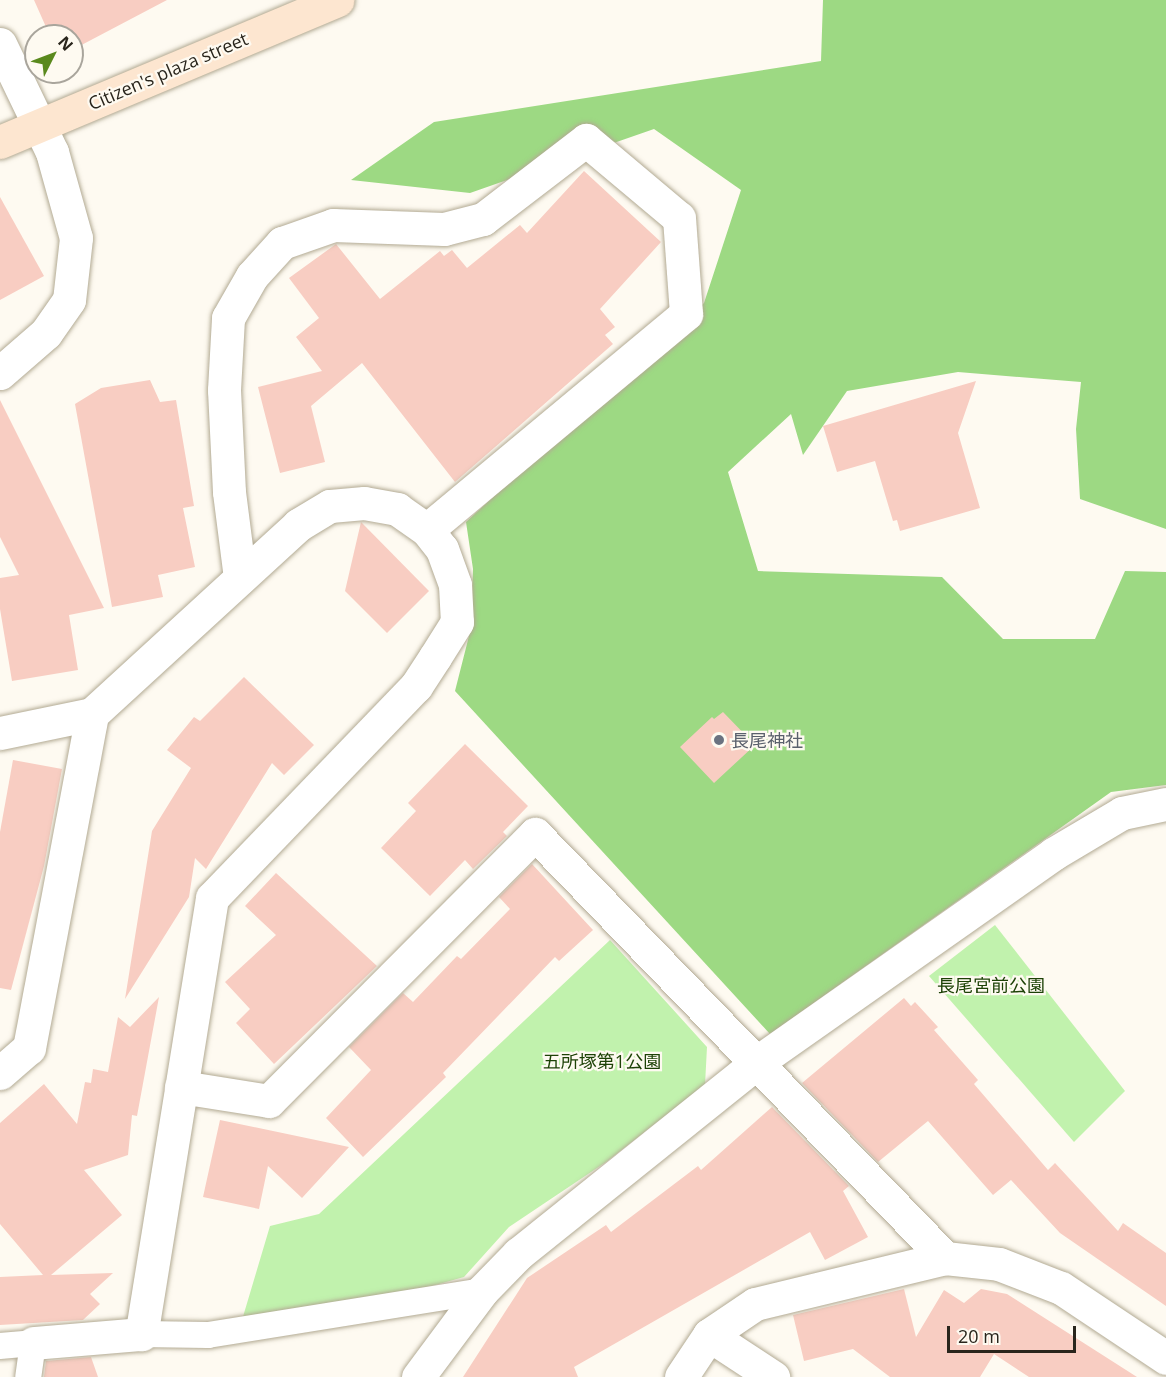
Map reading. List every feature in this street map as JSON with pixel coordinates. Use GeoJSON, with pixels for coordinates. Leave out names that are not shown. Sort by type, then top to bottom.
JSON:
{"type":"FeatureCollection","features":[{"type":"Feature","properties":{"kind":"street","name":"Citizen's plaza street"},"geometry":{"type":"LineString","coordinates":[[0,142],[337,0]]}},
{"type":"Feature","properties":{"kind":"street"},"geometry":{"type":"LineString","coordinates":[[0,44],[41,123],[63,182],[76,238],[69,300],[46,333],[0,373]]}},
{"type":"Feature","properties":{"kind":"street"},"geometry":{"type":"LineString","coordinates":[[240,578],[229,492],[224,390],[228,318],[252,276],[282,243],[333,225],[444,229],[483,219],[586,140],[679,218],[686,314],[427,530]]}},
{"type":"Feature","properties":{"kind":"street"},"geometry":{"type":"LineString","coordinates":[[0,733],[92,714],[298,525],[330,506],[364,503],[397,509],[427,530],[442,549],[454,585],[458,622],[416,686],[212,898],[141,1334],[33,1343]]}},
{"type":"Feature","properties":{"kind":"street"},"geometry":{"type":"LineString","coordinates":[[0,1073],[29,1048],[92,714]]}},
{"type":"Feature","properties":{"kind":"street"},"geometry":{"type":"LineString","coordinates":[[418,1377],[482,1291],[518,1254],[756,1063],[1053,854],[1122,813],[1166,804]]}},
{"type":"Feature","properties":{"kind":"street"},"geometry":{"type":"LineString","coordinates":[[181,1087],[269,1101],[535,834],[945,1258]]}},
{"type":"Feature","properties":{"kind":"street"},"geometry":{"type":"LineString","coordinates":[[681,1377],[709,1335],[755,1305],[945,1258],[999,1264],[1061,1288],[1166,1358]]}},
{"type":"Feature","properties":{"kind":"street"},"geometry":{"type":"LineString","coordinates":[[709,1335],[773,1377]]}},
{"type":"Feature","properties":{"kind":"lane"},"geometry":{"type":"LineString","coordinates":[[141,1334],[208,1335],[482,1291]]}},
{"type":"Feature","properties":{"kind":"lane"},"geometry":{"type":"LineString","coordinates":[[0,1346],[33,1343],[28,1377]]}},
{"type":"Feature","properties":{"kind":"green space"},"geometry":{"type":"Polygon","coordinates":[[[823,0],[1166,0],[1166,529],[1080,499],[1076,429],[1081,382],[958,372],[847,391],[803,455],[791,414],[728,472],[758,571],[942,577],[1003,639],[1095,639],[1125,571],[1166,572],[1166,785],[1111,792],[770,1034],[455,691],[471,628],[473,569],[466,522],[704,303],[741,190],[654,129],[470,193],[351,180],[434,122],[821,61],[823,0]]]}},
{"type":"Feature","properties":{"kind":"green space","name":"長尾宮前公園"},"geometry":{"type":"Polygon","coordinates":[[[995,925],[1125,1091],[1074,1142],[929,976],[995,925]]]}},
{"type":"Feature","properties":{"kind":"green space","name":"五所塚第1公園"},"geometry":{"type":"Polygon","coordinates":[[[610,940],[707,1047],[705,1085],[606,1162],[509,1227],[464,1277],[360,1306],[242,1320],[270,1226],[319,1214],[610,940]]]}},
{"type":"Feature","properties":{"kind":"building"},"geometry":{"type":"Polygon","coordinates":[[[34,0],[167,0],[84,44],[84,24],[45,24],[34,0]]]}},
{"type":"Feature","properties":{"kind":"building"},"geometry":{"type":"Polygon","coordinates":[[[584,171],[661,242],[600,309],[615,327],[605,335],[613,344],[455,482],[362,363],[311,406],[325,462],[280,473],[258,387],[322,371],[296,337],[319,318],[289,278],[336,244],[380,299],[440,251],[444,256],[452,250],[467,268],[520,225],[527,233],[584,171]]]}},
{"type":"Feature","properties":{"kind":"building"},"geometry":{"type":"Polygon","coordinates":[[[0,197],[44,276],[0,300],[0,197]]]}},
{"type":"Feature","properties":{"kind":"building"},"geometry":{"type":"Polygon","coordinates":[[[150,380],[160,402],[176,400],[194,506],[183,508],[195,567],[158,575],[163,597],[112,607],[75,404],[101,388],[150,380]]]}},
{"type":"Feature","properties":{"kind":"building"},"geometry":{"type":"Polygon","coordinates":[[[976,381],[958,433],[980,508],[900,531],[897,520],[893,521],[875,461],[837,472],[823,426],[976,381]]]}},
{"type":"Feature","properties":{"kind":"building"},"geometry":{"type":"Polygon","coordinates":[[[0,400],[104,608],[69,615],[78,670],[12,681],[0,609],[0,578],[19,575],[0,537],[0,400]]]}},
{"type":"Feature","properties":{"kind":"building"},"geometry":{"type":"Polygon","coordinates":[[[361,522],[429,591],[387,633],[345,591],[361,522]]]}},
{"type":"Feature","properties":{"kind":"building"},"geometry":{"type":"Polygon","coordinates":[[[244,677],[314,745],[284,775],[272,763],[206,869],[195,858],[189,897],[125,999],[152,831],[191,768],[167,750],[194,717],[200,721],[244,677]]]}},
{"type":"Feature","properties":{"kind":"building","name":"長尾神社"},"geometry":{"type":"Polygon","coordinates":[[[723,712],[755,745],[714,783],[680,747],[712,717],[714,719],[723,712]]]}},
{"type":"Feature","properties":{"kind":"building"},"geometry":{"type":"Polygon","coordinates":[[[465,744],[528,806],[503,832],[507,836],[473,869],[465,860],[430,896],[381,848],[416,811],[408,803],[465,744]]]}},
{"type":"Feature","properties":{"kind":"building"},"geometry":{"type":"Polygon","coordinates":[[[13,760],[62,769],[44,866],[11,990],[0,988],[0,832],[13,760]]]}},
{"type":"Feature","properties":{"kind":"building"},"geometry":{"type":"Polygon","coordinates":[[[532,864],[593,930],[559,961],[555,957],[443,1073],[446,1077],[363,1157],[326,1118],[371,1070],[349,1047],[403,993],[413,1002],[457,956],[461,959],[510,909],[499,897],[532,864]]]}},
{"type":"Feature","properties":{"kind":"building"},"geometry":{"type":"Polygon","coordinates":[[[276,873],[377,966],[274,1064],[236,1023],[250,1009],[225,982],[276,935],[245,906],[276,873]]]}},
{"type":"Feature","properties":{"kind":"building"},"geometry":{"type":"Polygon","coordinates":[[[159,997],[137,1116],[132,1115],[128,1155],[84,1170],[122,1215],[51,1275],[113,1273],[90,1294],[100,1304],[83,1320],[0,1325],[0,1277],[43,1275],[0,1224],[0,1123],[44,1084],[77,1124],[85,1082],[91,1083],[93,1069],[108,1072],[118,1017],[130,1027],[159,997]]]}},
{"type":"Feature","properties":{"kind":"building"},"geometry":{"type":"Polygon","coordinates":[[[904,998],[911,1006],[915,1002],[938,1027],[934,1030],[978,1080],[974,1084],[1048,1170],[1055,1163],[1118,1231],[1123,1223],[1166,1253],[1166,1306],[1060,1233],[1011,1180],[993,1195],[928,1121],[878,1162],[802,1083],[904,998]]]}},
{"type":"Feature","properties":{"kind":"building"},"geometry":{"type":"Polygon","coordinates":[[[772,1107],[849,1186],[843,1191],[868,1237],[825,1260],[810,1232],[574,1367],[578,1377],[463,1377],[527,1278],[606,1225],[611,1232],[698,1166],[701,1170],[772,1107]]]}},
{"type":"Feature","properties":{"kind":"building"},"geometry":{"type":"Polygon","coordinates":[[[220,1120],[349,1147],[302,1198],[268,1166],[259,1209],[203,1197],[220,1120]]]}},
{"type":"Feature","properties":{"kind":"building"},"geometry":{"type":"Polygon","coordinates":[[[904,1289],[916,1337],[944,1290],[964,1303],[981,1289],[1007,1294],[1137,1377],[1029,1377],[994,1354],[980,1377],[890,1377],[853,1349],[804,1361],[793,1315],[904,1289]]]}},
{"type":"Feature","properties":{"kind":"building"},"geometry":{"type":"Polygon","coordinates":[[[91,1357],[98,1377],[44,1377],[46,1361],[91,1357]]]}},
{"type":"Feature","properties":{"kind":"place","name":"長尾神社"},"geometry":{"type":"Point","coordinates":[719,740]}}]}
